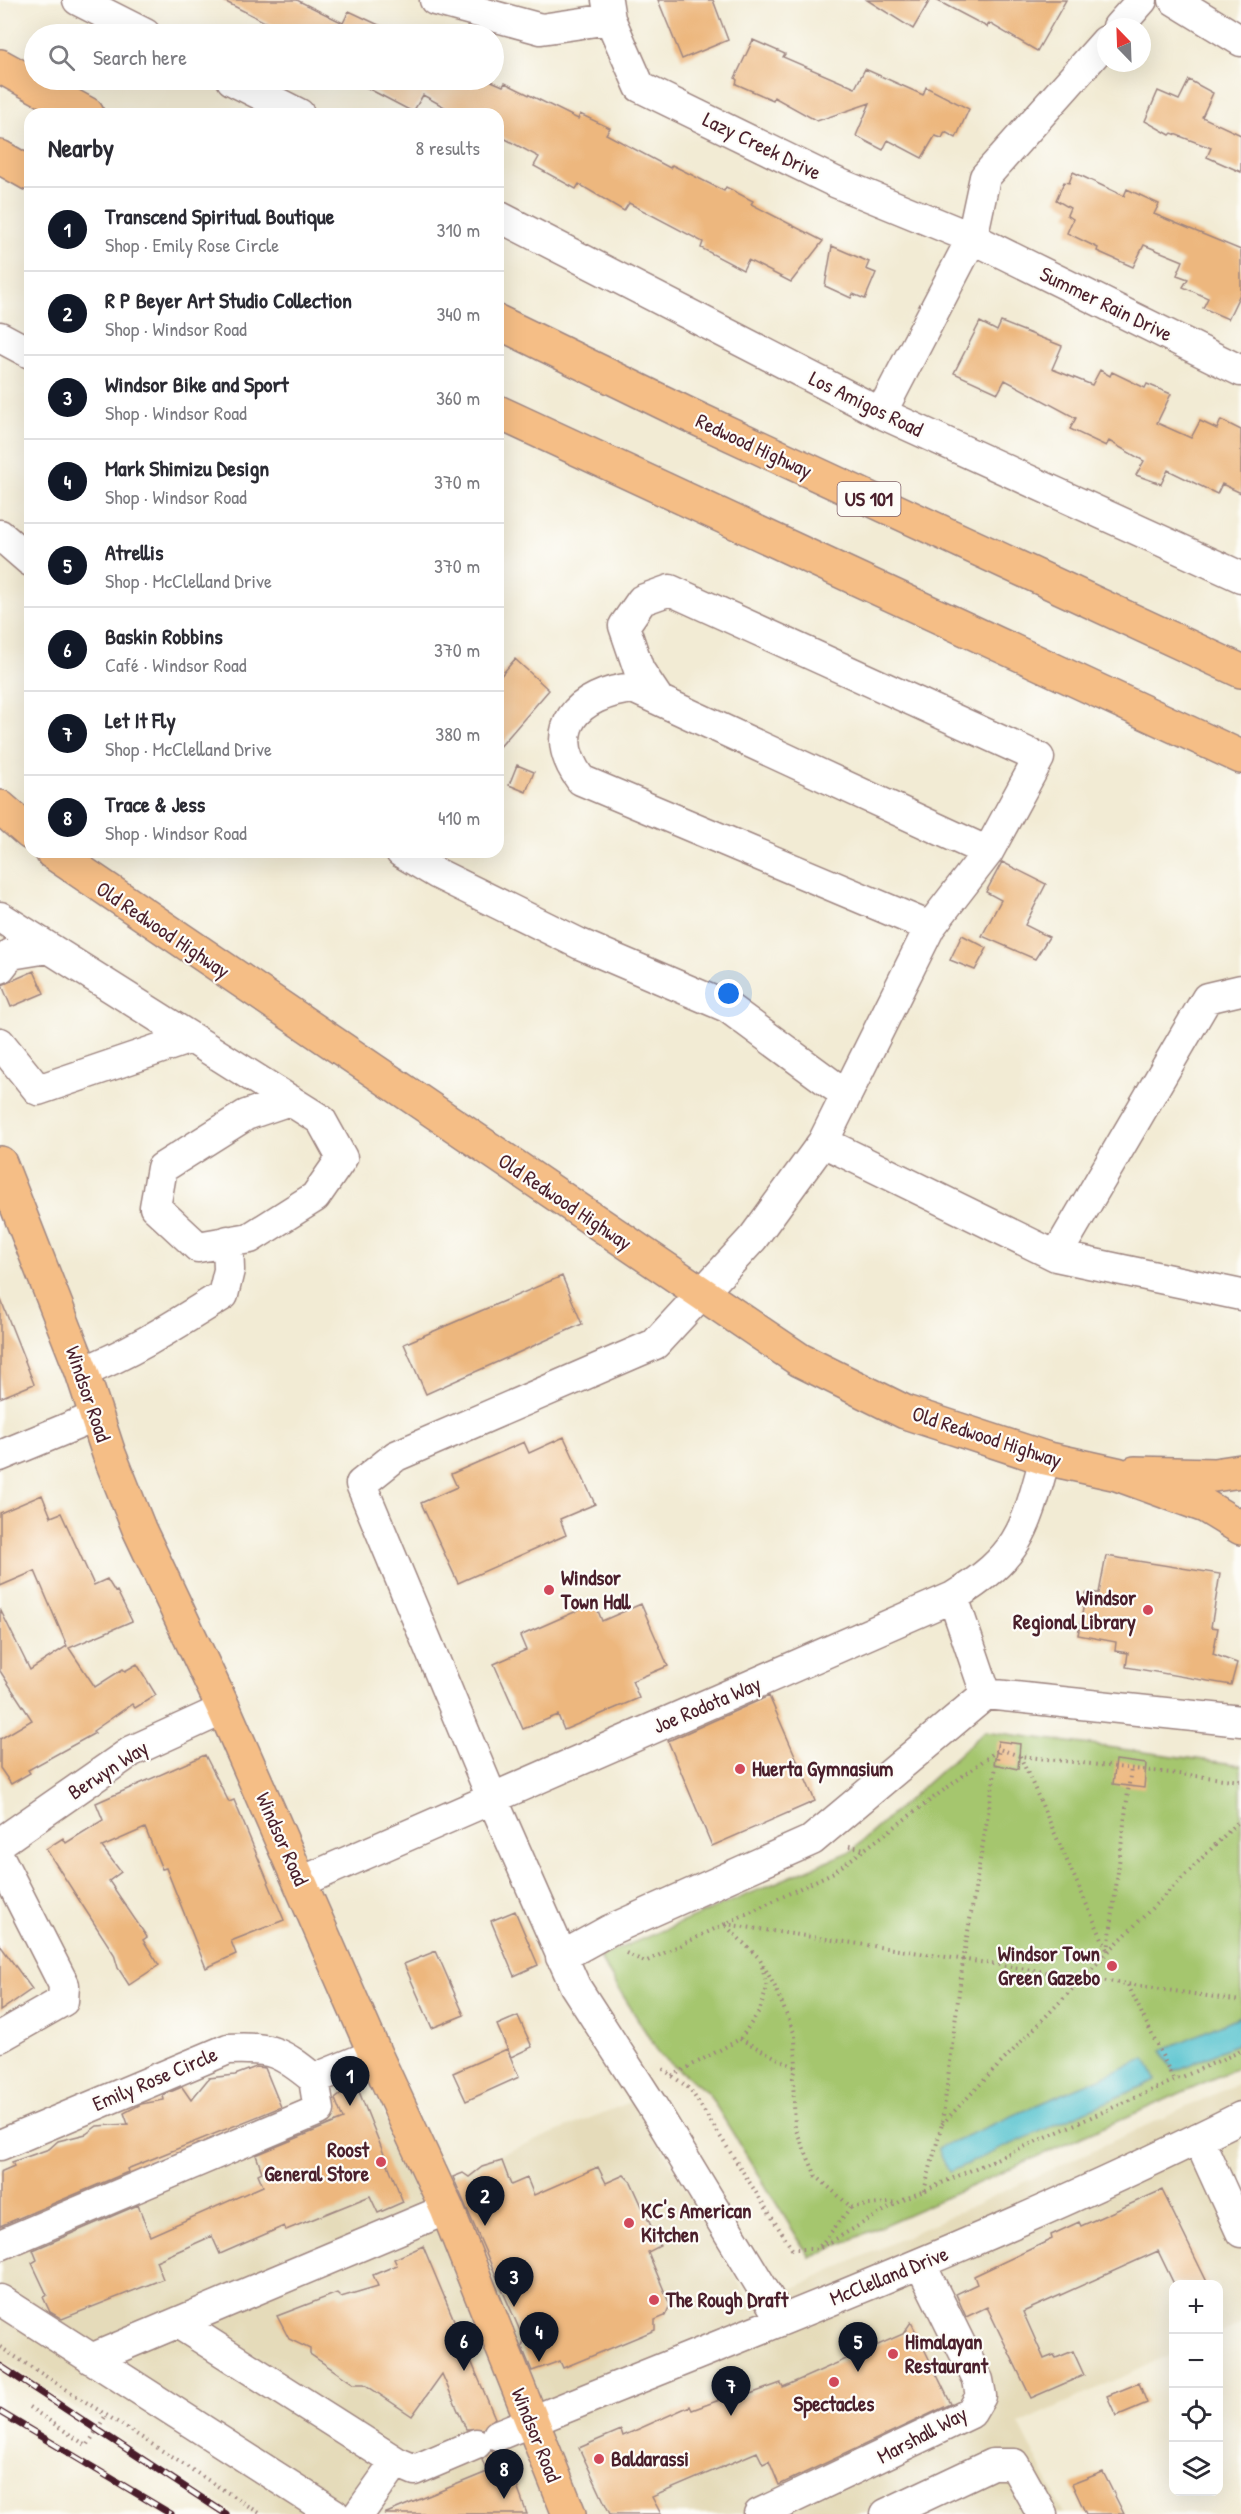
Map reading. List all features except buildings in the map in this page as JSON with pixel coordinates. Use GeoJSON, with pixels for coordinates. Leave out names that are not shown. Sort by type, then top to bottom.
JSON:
{"type":"FeatureCollection","features":[{"type":"Feature","properties":{"kind":"main road"},"geometry":{"type":"LineString","coordinates":[[0,66],[24,79]]}},
{"type":"Feature","properties":{"kind":"main road"},"geometry":{"type":"LineString","coordinates":[[44,90],[76,108]]}},
{"type":"Feature","properties":{"kind":"main road"},"geometry":{"type":"LineString","coordinates":[[0,157],[24,171]]}},
{"type":"Feature","properties":{"kind":"main road","name":"Redwood Highway"},"geometry":{"type":"LineString","coordinates":[[504,325],[687,414],[1241,671]]}},
{"type":"Feature","properties":{"kind":"main road"},"geometry":{"type":"LineString","coordinates":[[504,415],[1241,757]]}},
{"type":"Feature","properties":{"kind":"main road"},"geometry":{"type":"LineString","coordinates":[[0,807],[24,829]]}},
{"type":"Feature","properties":{"kind":"main road","name":"Old Redwood Highway"},"geometry":{"type":"LineString","coordinates":[[61,858],[800,1360],[905,1412],[1045,1458],[1118,1474],[1205,1506],[1241,1528]]}},
{"type":"Feature","properties":{"kind":"main road","name":"Windsor Road"},"geometry":{"type":"LineString","coordinates":[[0,1165],[82,1372],[139,1529],[224,1709],[375,2054],[447,2209],[530,2422],[569,2514]]}},
{"type":"Feature","properties":{"kind":"main road","name":"Old Redwood Highway"},"geometry":{"type":"LineString","coordinates":[[1118,1474],[1165,1472],[1214,1475],[1241,1471]]}},
{"type":"Feature","properties":{"kind":"street"},"geometry":{"type":"LineString","coordinates":[[78,0],[125,24]]}},
{"type":"Feature","properties":{"kind":"street"},"geometry":{"type":"LineString","coordinates":[[435,0],[541,29],[609,10]]}},
{"type":"Feature","properties":{"kind":"street"},"geometry":{"type":"LineString","coordinates":[[1126,18],[1142,0]]}},
{"type":"Feature","properties":{"kind":"street"},"geometry":{"type":"LineString","coordinates":[[1174,0],[1241,41]]}},
{"type":"Feature","properties":{"kind":"street","name":"Lazy Creek Drive"},"geometry":{"type":"LineString","coordinates":[[609,10],[640,87],[835,182],[972,238]]}},
{"type":"Feature","properties":{"kind":"street"},"geometry":{"type":"LineString","coordinates":[[881,413],[972,238],[985,177],[1097,51]]}},
{"type":"Feature","properties":{"kind":"street"},"geometry":{"type":"LineString","coordinates":[[252,90],[287,108]]}},
{"type":"Feature","properties":{"kind":"street","name":"Los Amigos Road"},"geometry":{"type":"LineString","coordinates":[[504,219],[881,413],[1241,577]]}},
{"type":"Feature","properties":{"kind":"street","name":"Summer Rain Drive"},"geometry":{"type":"LineString","coordinates":[[972,238],[1241,371]]}},
{"type":"Feature","properties":{"kind":"street"},"geometry":{"type":"LineString","coordinates":[[0,337],[24,350]]}},
{"type":"Feature","properties":{"kind":"street"},"geometry":{"type":"LineString","coordinates":[[659,700],[639,670],[624,626],[642,600],[670,590],[1039,758],[988,852],[930,927],[823,1142],[753,1238],[702,1295],[655,1344],[396,1456],[361,1484],[492,1798],[575,1986],[657,2114],[781,2319]]}},
{"type":"Feature","properties":{"kind":"street"},"geometry":{"type":"LineString","coordinates":[[930,927],[581,780],[568,763],[563,743],[568,724],[581,707],[595,696],[612,690],[633,688],[988,852]]}},
{"type":"Feature","properties":{"kind":"street"},"geometry":{"type":"LineString","coordinates":[[410,858],[580,944],[727,1007],[834,1086],[849,1090]]}},
{"type":"Feature","properties":{"kind":"street"},"geometry":{"type":"LineString","coordinates":[[0,917],[48,948],[290,1100],[321,1120],[342,1158],[315,1197],[250,1238],[198,1247],[155,1207],[162,1168],[246,1114],[290,1100]]}},
{"type":"Feature","properties":{"kind":"street"},"geometry":{"type":"LineString","coordinates":[[0,968],[11,954],[48,948]]}},
{"type":"Feature","properties":{"kind":"street"},"geometry":{"type":"LineString","coordinates":[[1056,1256],[1207,998],[1241,990]]}},
{"type":"Feature","properties":{"kind":"street"},"geometry":{"type":"LineString","coordinates":[[0,1044],[39,1090],[191,1038]]}},
{"type":"Feature","properties":{"kind":"street"},"geometry":{"type":"LineString","coordinates":[[823,1142],[1056,1256],[1241,1295]]}},
{"type":"Feature","properties":{"kind":"street"},"geometry":{"type":"LineString","coordinates":[[82,1372],[102,1365],[223,1295],[229,1270],[228,1241]]}},
{"type":"Feature","properties":{"kind":"street"},"geometry":{"type":"LineString","coordinates":[[0,1456],[97,1416]]}},
{"type":"Feature","properties":{"kind":"street","name":"Joe Rodota Way"},"geometry":{"type":"LineString","coordinates":[[301,1882],[953,1597],[986,1577],[1006,1558],[1017,1543],[1045,1458]]}},
{"type":"Feature","properties":{"kind":"street"},"geometry":{"type":"LineString","coordinates":[[953,1597],[986,1694]]}},
{"type":"Feature","properties":{"kind":"street"},"geometry":{"type":"LineString","coordinates":[[561,1957],[610,1930],[812,1840],[986,1694],[1241,1721]]}},
{"type":"Feature","properties":{"kind":"street","name":"Berwyn Way"},"geometry":{"type":"LineString","coordinates":[[0,1843],[132,1751],[224,1709]]}},
{"type":"Feature","properties":{"kind":"street"},"geometry":{"type":"LineString","coordinates":[[0,1859],[64,1985],[63,2001],[0,2037]]}},
{"type":"Feature","properties":{"kind":"street","name":"Emily Rose Circle"},"geometry":{"type":"LineString","coordinates":[[0,2145],[228,2049],[258,2047],[285,2056],[314,2079]]}},
{"type":"Feature","properties":{"kind":"street"},"geometry":{"type":"LineString","coordinates":[[0,2245],[319,2110],[314,2079],[375,2054]]}},
{"type":"Feature","properties":{"kind":"street","name":"McClelland Drive"},"geometry":{"type":"LineString","coordinates":[[396,2462],[415,2470],[781,2319],[921,2265],[1241,2117]]}},
{"type":"Feature","properties":{"kind":"street"},"geometry":{"type":"LineString","coordinates":[[1198,2138],[1241,2232]]}},
{"type":"Feature","properties":{"kind":"street"},"geometry":{"type":"LineString","coordinates":[[92,2359],[447,2209]]}},
{"type":"Feature","properties":{"kind":"street","name":"Marshall Way"},"geometry":{"type":"LineString","coordinates":[[759,2514],[812,2503],[970,2413],[981,2396],[978,2380],[921,2265]]}},
{"type":"Feature","properties":{"kind":"street"},"geometry":{"type":"LineString","coordinates":[[0,2300],[334,2514]]}},
{"type":"Feature","properties":{"kind":"street"},"geometry":{"type":"LineString","coordinates":[[178,2323],[396,2462],[359,2514]]}},
{"type":"Feature","properties":{"kind":"street"},"geometry":{"type":"LineString","coordinates":[[886,2514],[992,2464],[1014,2464],[1042,2514]]}},
{"type":"Feature","properties":{"kind":"path"},"geometry":{"type":"LineString","coordinates":[[999,1749],[1020,1756],[1241,1781]]}},
{"type":"Feature","properties":{"kind":"path"},"geometry":{"type":"LineString","coordinates":[[624,1953],[645,1962],[834,1872],[999,1749]]}},
{"type":"Feature","properties":{"kind":"path"},"geometry":{"type":"LineString","coordinates":[[924,2192],[942,2124],[963,1961],[999,1749]]}},
{"type":"Feature","properties":{"kind":"path"},"geometry":{"type":"LineString","coordinates":[[1020,1756],[1108,1952]]}},
{"type":"Feature","properties":{"kind":"path"},"geometry":{"type":"LineString","coordinates":[[1108,1952],[1131,1768]]}},
{"type":"Feature","properties":{"kind":"path"},"geometry":{"type":"LineString","coordinates":[[942,2124],[1108,1952],[1241,1819]]}},
{"type":"Feature","properties":{"kind":"path"},"geometry":{"type":"LineString","coordinates":[[725,1924],[760,1959],[775,1987],[795,2035],[796,2068],[793,2078],[795,2128],[816,2176],[851,2207]]}},
{"type":"Feature","properties":{"kind":"path"},"geometry":{"type":"LineString","coordinates":[[725,1924],[1241,2001]]}},
{"type":"Feature","properties":{"kind":"path"},"geometry":{"type":"LineString","coordinates":[[672,2076],[740,2038],[759,2012],[768,1988],[760,1959]]}},
{"type":"Feature","properties":{"kind":"path"},"geometry":{"type":"LineString","coordinates":[[1128,1985],[1174,2080]]}},
{"type":"Feature","properties":{"kind":"path"},"geometry":{"type":"LineString","coordinates":[[740,2038],[796,2068]]}},
{"type":"Feature","properties":{"kind":"path"},"geometry":{"type":"LineString","coordinates":[[657,2064],[690,2089],[792,2249],[818,2249],[901,2202],[1241,2051]]}},
{"type":"Feature","properties":{"kind":"path"},"geometry":{"type":"LineString","coordinates":[[818,2249],[851,2207],[901,2202]]}},
{"type":"Feature","properties":{"kind":"path"},"geometry":{"type":"LineString","coordinates":[[0,2347],[261,2514]]}},
{"type":"Feature","properties":{"kind":"path"},"geometry":{"type":"LineString","coordinates":[[29,2407],[87,2446],[106,2415]]}},
{"type":"Feature","properties":{"kind":"shaded area"},"geometry":{"type":"Polygon","coordinates":[[[1241,2082],[1241,2324],[1223,2332],[1223,2280],[1169,2280],[1169,2356],[1019,2424],[1064,2514],[237,2514],[0,2359],[0,2244],[374,2088],[415,2189],[635,2100],[753,2307],[1241,2082]]]}},
{"type":"Feature","properties":{"kind":"green space"},"geometry":{"type":"Polygon","coordinates":[[[985,1731],[1241,1765],[1241,2066],[810,2258],[708,2093],[660,2055],[599,1957],[851,1851],[985,1731]]]}},
{"type":"Feature","properties":{"kind":"water"},"geometry":{"type":"Polygon","coordinates":[[[1241,2016],[1241,2042],[1173,2072],[1162,2050],[1241,2016]]]}},
{"type":"Feature","properties":{"kind":"water"},"geometry":{"type":"Polygon","coordinates":[[[1146,2058],[1156,2080],[949,2172],[938,2148],[1146,2058]]]}},
{"type":"Feature","properties":{"kind":"railway"},"geometry":{"type":"LineString","coordinates":[[0,2366],[226,2514]]}},
{"type":"Feature","properties":{"kind":"railway"},"geometry":{"type":"LineString","coordinates":[[0,2412],[171,2514]]}},
{"type":"Feature","properties":{"kind":"place","name":"Windsor Town Hall"},"geometry":{"type":"Point","coordinates":[549,1590]}},
{"type":"Feature","properties":{"kind":"place","name":"Windsor Regional Library"},"geometry":{"type":"Point","coordinates":[1148,1610]}},
{"type":"Feature","properties":{"kind":"place","name":"Huerta Gymnasium"},"geometry":{"type":"Point","coordinates":[740,1769]}},
{"type":"Feature","properties":{"kind":"place","name":"Windsor Town Green Gazebo"},"geometry":{"type":"Point","coordinates":[1112,1966]}},
{"type":"Feature","properties":{"kind":"place","name":"Transcend Spiritual Boutique"},"geometry":{"type":"Point","coordinates":[350,2106]}},
{"type":"Feature","properties":{"kind":"place","name":"Roost General Store"},"geometry":{"type":"Point","coordinates":[381,2162]}},
{"type":"Feature","properties":{"kind":"place","name":"KC's American Kitchen"},"geometry":{"type":"Point","coordinates":[629,2223]}},
{"type":"Feature","properties":{"kind":"place","name":"R P Beyer Art Studio Collection"},"geometry":{"type":"Point","coordinates":[485,2226]}},
{"type":"Feature","properties":{"kind":"place","name":"The Rough Draft"},"geometry":{"type":"Point","coordinates":[654,2300]}},
{"type":"Feature","properties":{"kind":"place","name":"Windsor Bike and Sport"},"geometry":{"type":"Point","coordinates":[514,2307]}},
{"type":"Feature","properties":{"kind":"place","name":"Himalayan Restaurant"},"geometry":{"type":"Point","coordinates":[893,2354]}},
{"type":"Feature","properties":{"kind":"place","name":"Mark Shimizu Design"},"geometry":{"type":"Point","coordinates":[539,2362]}},
{"type":"Feature","properties":{"kind":"place","name":"Baskin Robbins"},"geometry":{"type":"Point","coordinates":[464,2371]}},
{"type":"Feature","properties":{"kind":"place","name":"Atrellis"},"geometry":{"type":"Point","coordinates":[858,2372]}},
{"type":"Feature","properties":{"kind":"place","name":"Spectacles"},"geometry":{"type":"Point","coordinates":[834,2382]}},
{"type":"Feature","properties":{"kind":"place","name":"Let It Fly"},"geometry":{"type":"Point","coordinates":[731,2416]}},
{"type":"Feature","properties":{"kind":"place","name":"Baldarassi"},"geometry":{"type":"Point","coordinates":[599,2459]}},
{"type":"Feature","properties":{"kind":"place","name":"Trace & Jess"},"geometry":{"type":"Point","coordinates":[504,2499]}}]}
